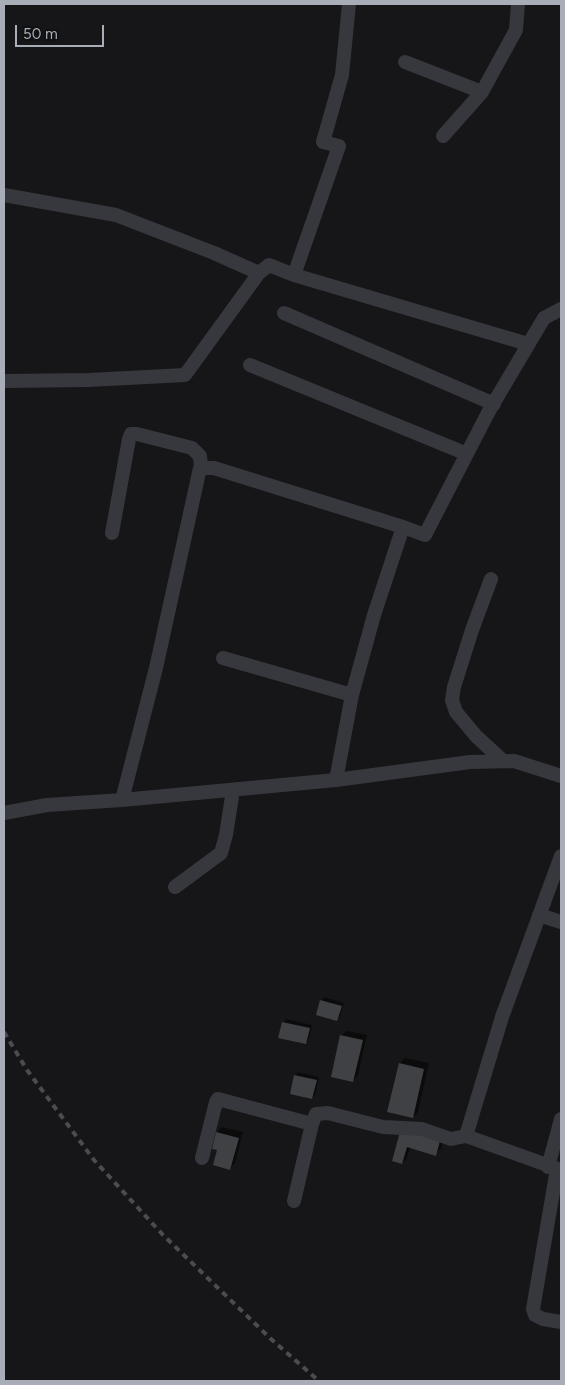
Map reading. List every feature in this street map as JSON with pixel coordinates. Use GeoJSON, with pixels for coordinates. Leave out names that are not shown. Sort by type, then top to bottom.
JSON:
{"type":"FeatureCollection","features":[{"type":"Feature","properties":{"kind":"street"},"geometry":{"type":"LineString","coordinates":[[294,275],[339,146],[323,142],[342,76],[349,4]]}},
{"type":"Feature","properties":{"kind":"street"},"geometry":{"type":"LineString","coordinates":[[443,136],[482,92],[516,30],[518,4]]}},
{"type":"Feature","properties":{"kind":"street"},"geometry":{"type":"LineString","coordinates":[[405,62],[482,92]]}},
{"type":"Feature","properties":{"kind":"street"},"geometry":{"type":"LineString","coordinates":[[4,195],[116,215],[260,273]]}},
{"type":"Feature","properties":{"kind":"street"},"geometry":{"type":"LineString","coordinates":[[4,381],[89,380],[185,375],[260,273],[268,265],[294,275],[528,344]]}},
{"type":"Feature","properties":{"kind":"street"},"geometry":{"type":"LineString","coordinates":[[201,467],[214,468],[403,526],[425,535],[528,344],[544,318],[561,309]]}},
{"type":"Feature","properties":{"kind":"street"},"geometry":{"type":"LineString","coordinates":[[284,313],[494,404]]}},
{"type":"Feature","properties":{"kind":"street"},"geometry":{"type":"LineString","coordinates":[[250,365],[467,454]]}},
{"type":"Feature","properties":{"kind":"street"},"geometry":{"type":"LineString","coordinates":[[112,533],[128,439],[131,434],[192,448],[200,456],[201,467],[156,668],[122,800]]}},
{"type":"Feature","properties":{"kind":"street"},"geometry":{"type":"LineString","coordinates":[[336,780],[352,695],[374,615],[403,526]]}},
{"type":"Feature","properties":{"kind":"street"},"geometry":{"type":"LineString","coordinates":[[491,579],[472,630],[454,687],[452,700],[456,712],[476,736],[502,760]]}},
{"type":"Feature","properties":{"kind":"street"},"geometry":{"type":"LineString","coordinates":[[223,658],[352,695]]}},
{"type":"Feature","properties":{"kind":"street"},"geometry":{"type":"LineString","coordinates":[[4,813],[47,805],[336,780],[470,762],[514,761],[561,776]]}},
{"type":"Feature","properties":{"kind":"street"},"geometry":{"type":"LineString","coordinates":[[175,887],[221,853],[226,835],[233,790]]}},
{"type":"Feature","properties":{"kind":"street"},"geometry":{"type":"LineString","coordinates":[[466,1136],[502,1017],[561,856]]}},
{"type":"Feature","properties":{"kind":"street"},"geometry":{"type":"LineString","coordinates":[[539,915],[561,922]]}},
{"type":"Feature","properties":{"kind":"street"},"geometry":{"type":"LineString","coordinates":[[202,1158],[218,1099],[312,1124]]}},
{"type":"Feature","properties":{"kind":"street"},"geometry":{"type":"LineString","coordinates":[[294,1200],[316,1114],[328,1113],[383,1127],[422,1129],[451,1139],[466,1136],[555,1169]]}},
{"type":"Feature","properties":{"kind":"street"},"geometry":{"type":"LineString","coordinates":[[561,1119],[533,1309],[535,1315],[561,1322]]}},
{"type":"Feature","properties":{"kind":"building"},"geometry":{"type":"Polygon","coordinates":[[[320,1000],[342,1006],[337,1021],[316,1015],[320,1000]]]}},
{"type":"Feature","properties":{"kind":"building"},"geometry":{"type":"Polygon","coordinates":[[[282,1022],[310,1028],[306,1044],[278,1038],[282,1022]]]}},
{"type":"Feature","properties":{"kind":"building"},"geometry":{"type":"Polygon","coordinates":[[[340,1035],[363,1040],[353,1082],[331,1077],[340,1035]]]}},
{"type":"Feature","properties":{"kind":"building"},"geometry":{"type":"Polygon","coordinates":[[[399,1063],[424,1069],[413,1118],[387,1112],[399,1063]]]}},
{"type":"Feature","properties":{"kind":"building"},"geometry":{"type":"Polygon","coordinates":[[[294,1075],[317,1080],[312,1099],[290,1094],[294,1075]]]}},
{"type":"Feature","properties":{"kind":"building"},"geometry":{"type":"Polygon","coordinates":[[[216,1132],[239,1138],[230,1170],[213,1165],[217,1150],[212,1149],[216,1132]]]}},
{"type":"Feature","properties":{"kind":"building"},"geometry":{"type":"Polygon","coordinates":[[[400,1132],[441,1137],[436,1156],[407,1147],[402,1164],[392,1161],[400,1132]]]}},
{"type":"Feature","properties":{"kind":"railway"},"geometry":{"type":"LineString","coordinates":[[4,1032],[27,1070],[94,1160],[163,1235],[271,1339],[319,1381]]}}]}
